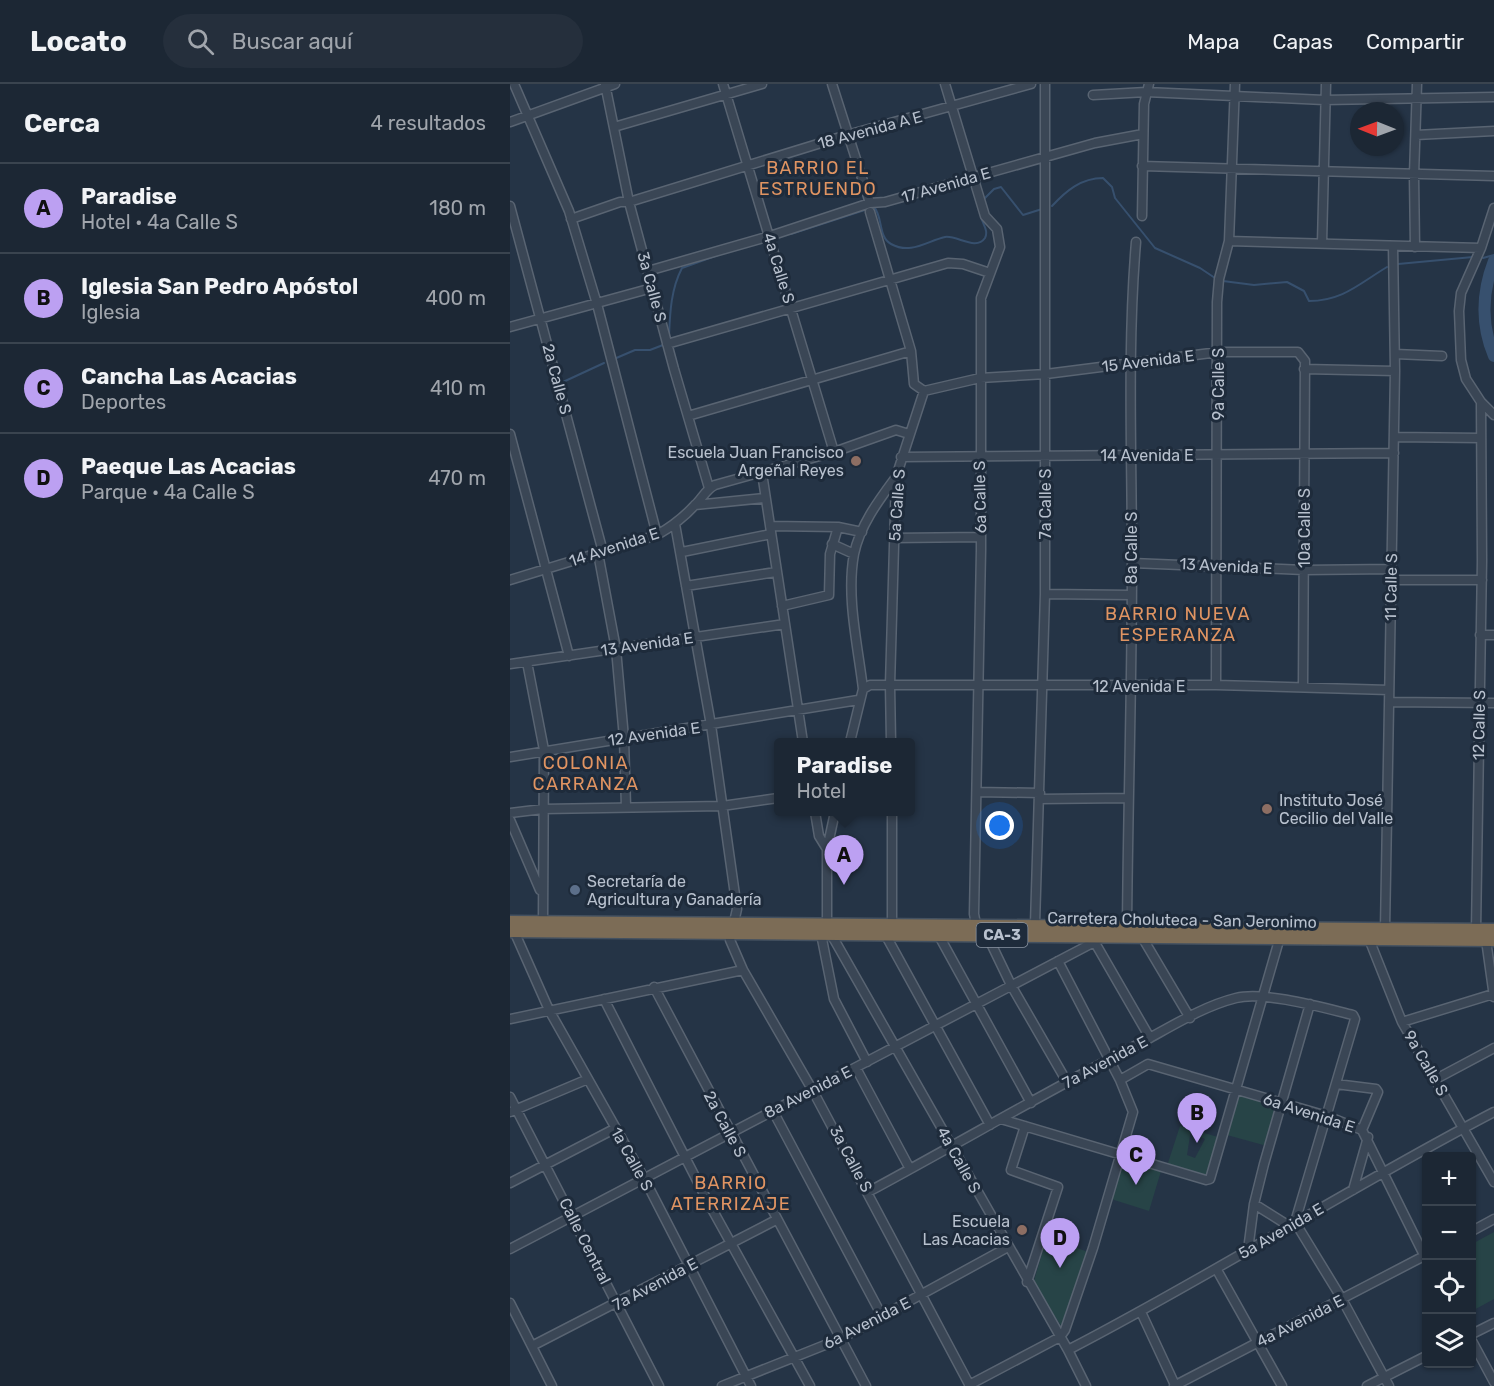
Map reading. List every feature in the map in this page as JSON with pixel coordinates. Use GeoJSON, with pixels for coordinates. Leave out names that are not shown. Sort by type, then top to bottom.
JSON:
{"type":"FeatureCollection","features":[{"type":"Feature","properties":{"kind":"highway","name":"Carretera Choluteca - San Jeronimo"},"geometry":{"type":"LineString","coordinates":[[511,928],[543,922],[826,931],[982,928],[1142,937],[1369,939],[1492,937]]}},
{"type":"Feature","properties":{"kind":"highway","name":"Carretera Choluteca - San Jeronimo"},"geometry":{"type":"LineString","coordinates":[[889,929],[938,934],[1035,924],[1476,930],[1492,937]]}},
{"type":"Feature","properties":{"kind":"highway","name":"Carretera Choluteca - San Jeronimo"},"geometry":{"type":"LineString","coordinates":[[511,928],[732,929]]}},
{"type":"Feature","properties":{"kind":"street"},"geometry":{"type":"LineString","coordinates":[[514,84],[572,219],[597,304],[657,535]]}},
{"type":"Feature","properties":{"kind":"street"},"geometry":{"type":"LineString","coordinates":[[510,123],[615,84]]}},
{"type":"Feature","properties":{"kind":"street","name":"4a Calle S"},"geometry":{"type":"LineString","coordinates":[[723,84],[834,452]]}},
{"type":"Feature","properties":{"kind":"street"},"geometry":{"type":"LineString","coordinates":[[614,127],[762,84]]}},
{"type":"Feature","properties":{"kind":"street"},"geometry":{"type":"LineString","coordinates":[[832,84],[911,351],[914,384],[924,391]]}},
{"type":"Feature","properties":{"kind":"street","name":"6a Calle S"},"geometry":{"type":"LineString","coordinates":[[945,84],[985,216],[1000,237],[1000,247],[981,298],[979,455],[981,537],[974,914],[982,928]]}},
{"type":"Feature","properties":{"kind":"street","name":"18 Avenida A E"},"geometry":{"type":"LineString","coordinates":[[572,219],[620,202],[629,202],[847,135],[952,108],[1031,84]]}},
{"type":"Feature","properties":{"kind":"street","name":"7a Calle S"},"geometry":{"type":"LineString","coordinates":[[1035,924],[1045,594],[1045,84]]}},
{"type":"Feature","properties":{"kind":"street","name":"9a Calle S"},"geometry":{"type":"LineString","coordinates":[[1216,685],[1219,279],[1229,241],[1235,84]]}},
{"type":"Feature","properties":{"kind":"street"},"geometry":{"type":"LineString","coordinates":[[1322,243],[1326,84]]}},
{"type":"Feature","properties":{"kind":"street"},"geometry":{"type":"LineString","coordinates":[[1415,247],[1414,175],[1417,84]]}},
{"type":"Feature","properties":{"kind":"street","name":"3a Calle S"},"geometry":{"type":"LineString","coordinates":[[605,86],[629,202],[709,488]]}},
{"type":"Feature","properties":{"kind":"street"},"geometry":{"type":"LineString","coordinates":[[1142,216],[1143,134],[1147,88]]}},
{"type":"Feature","properties":{"kind":"street"},"geometry":{"type":"LineString","coordinates":[[1093,95],[1147,88],[1234,96],[1324,100],[1417,96],[1494,97]]}},
{"type":"Feature","properties":{"kind":"street"},"geometry":{"type":"LineString","coordinates":[[1416,135],[1494,131]]}},
{"type":"Feature","properties":{"kind":"street","name":"17 Avenida E"},"geometry":{"type":"LineString","coordinates":[[648,270],[1045,156],[1143,134]]}},
{"type":"Feature","properties":{"kind":"street"},"geometry":{"type":"LineString","coordinates":[[1143,166],[1494,176]]}},
{"type":"Feature","properties":{"kind":"street","name":"2a Calle S"},"geometry":{"type":"LineString","coordinates":[[510,206],[600,553],[616,649],[624,738],[626,807]]}},
{"type":"Feature","properties":{"kind":"street"},"geometry":{"type":"LineString","coordinates":[[1494,208],[1481,248],[1461,293],[1458,336],[1466,379],[1481,402],[1494,415]]}},
{"type":"Feature","properties":{"kind":"street"},"geometry":{"type":"LineString","coordinates":[[1229,241],[1481,248]]}},
{"type":"Feature","properties":{"kind":"street","name":"8a Calle S"},"geometry":{"type":"LineString","coordinates":[[1127,926],[1132,563],[1129,455],[1131,298],[1136,242]]}},
{"type":"Feature","properties":{"kind":"street","name":"11 Calle S"},"geometry":{"type":"LineString","coordinates":[[1385,929],[1395,371],[1393,246]]}},
{"type":"Feature","properties":{"kind":"street"},"geometry":{"type":"LineString","coordinates":[[667,344],[948,263],[963,264],[990,273]]}},
{"type":"Feature","properties":{"kind":"street"},"geometry":{"type":"LineString","coordinates":[[510,327],[652,288]]}},
{"type":"Feature","properties":{"kind":"street"},"geometry":{"type":"LineString","coordinates":[[688,416],[911,351]]}},
{"type":"Feature","properties":{"kind":"street","name":"15 Avenida E"},"geometry":{"type":"LineString","coordinates":[[924,391],[980,378],[1046,374],[1219,352],[1298,352],[1305,362],[1304,369]]}},
{"type":"Feature","properties":{"kind":"street"},"geometry":{"type":"LineString","coordinates":[[1395,354],[1442,356]]}},
{"type":"Feature","properties":{"kind":"street"},"geometry":{"type":"LineString","coordinates":[[1304,369],[1395,371]]}},
{"type":"Feature","properties":{"kind":"street","name":"10a Calle S"},"geometry":{"type":"LineString","coordinates":[[1303,686],[1304,369]]}},
{"type":"Feature","properties":{"kind":"street","name":"5a Calle S"},"geometry":{"type":"LineString","coordinates":[[891,738],[890,685],[896,477],[924,391]]}},
{"type":"Feature","properties":{"kind":"street","name":"12 Calle S"},"geometry":{"type":"LineString","coordinates":[[1476,930],[1482,580],[1481,402]]}},
{"type":"Feature","properties":{"kind":"street"},"geometry":{"type":"LineString","coordinates":[[709,488],[834,452],[896,430],[909,434]]}},
{"type":"Feature","properties":{"kind":"street"},"geometry":{"type":"LineString","coordinates":[[510,434],[568,656]]}},
{"type":"Feature","properties":{"kind":"street"},"geometry":{"type":"LineString","coordinates":[[1394,437],[1481,438]]}},
{"type":"Feature","properties":{"kind":"street","name":"14 Avenida E"},"geometry":{"type":"LineString","coordinates":[[901,457],[1045,454],[1394,453]]}},
{"type":"Feature","properties":{"kind":"street"},"geometry":{"type":"LineString","coordinates":[[762,473],[802,738]]}},
{"type":"Feature","properties":{"kind":"street"},"geometry":{"type":"LineString","coordinates":[[850,738],[858,700],[867,687],[853,611],[854,554],[862,531],[875,506],[896,477]]}},
{"type":"Feature","properties":{"kind":"street","name":"14 Avenida E"},"geometry":{"type":"LineString","coordinates":[[510,580],[657,535],[675,524],[695,506],[709,488]]}},
{"type":"Feature","properties":{"kind":"street"},"geometry":{"type":"LineString","coordinates":[[695,506],[765,498]]}},
{"type":"Feature","properties":{"kind":"street","name":"3a Calle S"},"geometry":{"type":"LineString","coordinates":[[675,524],[682,552],[711,725],[737,909],[732,929],[732,946],[743,970],[868,1192],[969,1386]]}},
{"type":"Feature","properties":{"kind":"street"},"geometry":{"type":"LineString","coordinates":[[682,552],[770,530],[838,527],[862,531]]}},
{"type":"Feature","properties":{"kind":"street"},"geometry":{"type":"LineString","coordinates":[[782,606],[829,595],[832,544],[838,527]]}},
{"type":"Feature","properties":{"kind":"street"},"geometry":{"type":"LineString","coordinates":[[894,538],[981,537]]}},
{"type":"Feature","properties":{"kind":"street"},"geometry":{"type":"LineString","coordinates":[[832,544],[854,554]]}},
{"type":"Feature","properties":{"kind":"street","name":"13 Avenida E"},"geometry":{"type":"LineString","coordinates":[[1132,563],[1304,570],[1392,569]]}},
{"type":"Feature","properties":{"kind":"street"},"geometry":{"type":"LineString","coordinates":[[686,586],[776,572]]}},
{"type":"Feature","properties":{"kind":"street"},"geometry":{"type":"LineString","coordinates":[[1391,580],[1482,580]]}},
{"type":"Feature","properties":{"kind":"street"},"geometry":{"type":"LineString","coordinates":[[1045,594],[1131,595]]}},
{"type":"Feature","properties":{"kind":"street","name":"13 Avenida E"},"geometry":{"type":"LineString","coordinates":[[510,664],[785,624]]}},
{"type":"Feature","properties":{"kind":"street"},"geometry":{"type":"LineString","coordinates":[[1480,634],[1494,635]]}},
{"type":"Feature","properties":{"kind":"street"},"geometry":{"type":"LineString","coordinates":[[527,662],[544,750],[543,922]]}},
{"type":"Feature","properties":{"kind":"street","name":"12 Avenida E"},"geometry":{"type":"LineString","coordinates":[[867,687],[979,684],[1042,687],[1216,685],[1389,690]]}},
{"type":"Feature","properties":{"kind":"street","name":"12 Avenida E"},"geometry":{"type":"LineString","coordinates":[[510,757],[858,700]]}},
{"type":"Feature","properties":{"kind":"street"},"geometry":{"type":"LineString","coordinates":[[1389,702],[1494,703]]}},
{"type":"Feature","properties":{"kind":"street"},"geometry":{"type":"LineString","coordinates":[[977,792],[1128,798]]}},
{"type":"Feature","properties":{"kind":"street"},"geometry":{"type":"LineString","coordinates":[[510,813],[543,809],[722,806],[774,799]]}},
{"type":"Feature","properties":{"kind":"street","name":"4a Calle S"},"geometry":{"type":"LineString","coordinates":[[816,816],[819,836],[827,849]]}},
{"type":"Feature","properties":{"kind":"street","name":"4a Calle S"},"geometry":{"type":"LineString","coordinates":[[834,816],[827,849],[826,931],[895,1046],[1068,1350],[1086,1386]]}},
{"type":"Feature","properties":{"kind":"street"},"geometry":{"type":"LineString","coordinates":[[892,816],[889,929],[935,1025],[990,1125]]}},
{"type":"Feature","properties":{"kind":"street"},"geometry":{"type":"LineString","coordinates":[[510,820],[542,896]]}},
{"type":"Feature","properties":{"kind":"street","name":"1a Calle S"},"geometry":{"type":"LineString","coordinates":[[511,928],[549,1010],[644,1178],[751,1386]]}},
{"type":"Feature","properties":{"kind":"street"},"geometry":{"type":"LineString","coordinates":[[982,928],[1011,985],[1067,1082]]}},
{"type":"Feature","properties":{"kind":"street"},"geometry":{"type":"LineString","coordinates":[[826,931],[834,999],[867,1062]]}},
{"type":"Feature","properties":{"kind":"street"},"geometry":{"type":"LineString","coordinates":[[938,934],[1031,1103]]}},
{"type":"Feature","properties":{"kind":"street","name":"8a Avenida E"},"geometry":{"type":"LineString","coordinates":[[510,1249],[1107,936]]}},
{"type":"Feature","properties":{"kind":"street"},"geometry":{"type":"LineString","coordinates":[[1142,937],[1190,1018]]}},
{"type":"Feature","properties":{"kind":"street"},"geometry":{"type":"LineString","coordinates":[[1001,1119],[1210,1179],[1280,937]]}},
{"type":"Feature","properties":{"kind":"street"},"geometry":{"type":"LineString","coordinates":[[1402,1022],[1493,996],[1492,937]]}},
{"type":"Feature","properties":{"kind":"street","name":"9a Calle S"},"geometry":{"type":"LineString","coordinates":[[1369,939],[1402,1022],[1494,1182]]}},
{"type":"Feature","properties":{"kind":"street"},"geometry":{"type":"LineString","coordinates":[[1094,941],[1150,1038]]}},
{"type":"Feature","properties":{"kind":"street"},"geometry":{"type":"LineString","coordinates":[[969,1386],[1060,1337],[1065,1330],[1133,1112],[1120,1080],[1058,961]]}},
{"type":"Feature","properties":{"kind":"street"},"geometry":{"type":"LineString","coordinates":[[510,1019],[743,970]]}},
{"type":"Feature","properties":{"kind":"street","name":"2a Calle S"},"geometry":{"type":"LineString","coordinates":[[654,987],[866,1386]]}},
{"type":"Feature","properties":{"kind":"street","name":"7a Avenida E"},"geometry":{"type":"LineString","coordinates":[[868,1192],[1109,1059],[1190,1018],[1237,998],[1263,998],[1310,1004],[1353,1015],[1355,1019],[1336,1084]]}},
{"type":"Feature","properties":{"kind":"street"},"geometry":{"type":"LineString","coordinates":[[604,999],[685,1157],[810,1386]]}},
{"type":"Feature","properties":{"kind":"street"},"geometry":{"type":"LineString","coordinates":[[1248,1250],[1254,1204],[1310,1004]]}},
{"type":"Feature","properties":{"kind":"street"},"geometry":{"type":"LineString","coordinates":[[1436,1079],[1494,1048]]}},
{"type":"Feature","properties":{"kind":"street","name":"6a Avenida E"},"geometry":{"type":"LineString","coordinates":[[1120,1080],[1148,1064],[1327,1116],[1365,1134]]}},
{"type":"Feature","properties":{"kind":"street"},"geometry":{"type":"LineString","coordinates":[[856,1068],[910,1169]]}},
{"type":"Feature","properties":{"kind":"street"},"geometry":{"type":"LineString","coordinates":[[513,1111],[588,1079]]}},
{"type":"Feature","properties":{"kind":"street"},"geometry":{"type":"LineString","coordinates":[[1292,1224],[1336,1084],[1376,1089],[1378,1092],[1365,1134],[1353,1190]]}},
{"type":"Feature","properties":{"kind":"street","name":"Calle Central"},"geometry":{"type":"LineString","coordinates":[[510,1097],[513,1111],[572,1216],[659,1386]]}},
{"type":"Feature","properties":{"kind":"street"},"geometry":{"type":"LineString","coordinates":[[773,1111],[882,1316]]}},
{"type":"Feature","properties":{"kind":"street","name":"5a Avenida E"},"geometry":{"type":"LineString","coordinates":[[1068,1350],[1217,1270],[1292,1224],[1494,1112]]}},
{"type":"Feature","properties":{"kind":"street"},"geometry":{"type":"LineString","coordinates":[[1025,1126],[1011,1170],[1058,1187],[1028,1282]]}},
{"type":"Feature","properties":{"kind":"street"},"geometry":{"type":"LineString","coordinates":[[510,1184],[616,1128]]}},
{"type":"Feature","properties":{"kind":"street"},"geometry":{"type":"LineString","coordinates":[[1365,1134],[1422,1249]]}},
{"type":"Feature","properties":{"kind":"street"},"geometry":{"type":"LineString","coordinates":[[1254,1204],[1292,1224],[1342,1299],[1389,1386]]}},
{"type":"Feature","properties":{"kind":"street"},"geometry":{"type":"LineString","coordinates":[[1476,1229],[1494,1219]]}},
{"type":"Feature","properties":{"kind":"street","name":"7a Avenida E"},"geometry":{"type":"LineString","coordinates":[[532,1346],[618,1304],[776,1220]]}},
{"type":"Feature","properties":{"kind":"street","name":"6a Avenida E"},"geometry":{"type":"LineString","coordinates":[[722,1386],[795,1359],[840,1339],[1008,1247]]}},
{"type":"Feature","properties":{"kind":"street","name":"4a Avenida E"},"geometry":{"type":"LineString","coordinates":[[1174,1386],[1422,1259]]}},
{"type":"Feature","properties":{"kind":"street"},"geometry":{"type":"LineString","coordinates":[[1217,1270],[1282,1386]]}},
{"type":"Feature","properties":{"kind":"street"},"geometry":{"type":"LineString","coordinates":[[510,1303],[552,1386]]}},
{"type":"Feature","properties":{"kind":"street"},"geometry":{"type":"LineString","coordinates":[[1141,1312],[1174,1386]]}},
{"type":"Feature","properties":{"kind":"street"},"geometry":{"type":"LineString","coordinates":[[1476,1333],[1494,1323]]}},
{"type":"Feature","properties":{"kind":"street"},"geometry":{"type":"LineString","coordinates":[[1476,1348],[1494,1382]]}},
{"type":"Feature","properties":{"kind":"street"},"geometry":{"type":"LineString","coordinates":[[1367,1386],[1422,1358]]}},
{"type":"Feature","properties":{"kind":"green space"},"geometry":{"type":"Polygon","coordinates":[[[1238,1095],[1279,1107],[1267,1146],[1227,1135],[1238,1095]]]}},
{"type":"Feature","properties":{"kind":"green space"},"geometry":{"type":"Polygon","coordinates":[[[1180,1126],[1191,1129],[1187,1155],[1195,1158],[1205,1139],[1199,1136],[1201,1132],[1221,1138],[1212,1171],[1206,1177],[1167,1166],[1180,1126]]]}},
{"type":"Feature","properties":{"kind":"green space"},"geometry":{"type":"Polygon","coordinates":[[[1123,1160],[1161,1171],[1149,1211],[1111,1199],[1123,1160]]]}},
{"type":"Feature","properties":{"kind":"green space"},"geometry":{"type":"Polygon","coordinates":[[[1494,1232],[1494,1299],[1476,1309],[1476,1260],[1476,1242],[1494,1232]]]}},
{"type":"Feature","properties":{"kind":"green space"},"geometry":{"type":"Polygon","coordinates":[[[1047,1237],[1088,1252],[1062,1327],[1033,1284],[1047,1237]]]}},
{"type":"Feature","properties":{"kind":"waterway"},"geometry":{"type":"LineString","coordinates":[[1052,206],[1074,186],[1088,180],[1103,178],[1112,187],[1115,198],[1155,248],[1200,268],[1215,278]]}},
{"type":"Feature","properties":{"kind":"waterway"},"geometry":{"type":"LineString","coordinates":[[984,199],[994,189],[1001,187],[1023,215],[1042,209]]}},
{"type":"Feature","properties":{"kind":"waterway"},"geometry":{"type":"LineString","coordinates":[[791,234],[874,207],[879,216],[884,237],[898,247],[912,248],[945,237],[977,243],[981,242],[986,235],[981,216]]}},
{"type":"Feature","properties":{"kind":"waterway"},"geometry":{"type":"LineString","coordinates":[[669,336],[673,292],[682,268],[718,255]]}},
{"type":"Feature","properties":{"kind":"waterway"},"geometry":{"type":"LineString","coordinates":[[1483,258],[1494,255]]}},
{"type":"Feature","properties":{"kind":"waterway"},"geometry":{"type":"LineString","coordinates":[[1398,264],[1473,257]]}},
{"type":"Feature","properties":{"kind":"waterway"},"geometry":{"type":"LineString","coordinates":[[1494,261],[1485,297],[1485,320],[1494,356]]}},
{"type":"Feature","properties":{"kind":"waterway"},"geometry":{"type":"LineString","coordinates":[[1223,281],[1254,285],[1287,282],[1304,291],[1309,301],[1321,300],[1351,290],[1387,267]]}},
{"type":"Feature","properties":{"kind":"waterway"},"geometry":{"type":"LineString","coordinates":[[614,359],[635,350],[650,350],[663,345]]}},
{"type":"Feature","properties":{"kind":"waterway"},"geometry":{"type":"LineString","coordinates":[[563,382],[604,363]]}},
{"type":"Feature","properties":{"kind":"place","name":"Escuela Juan Francisco Argeñal Reyes"},"geometry":{"type":"Point","coordinates":[856,461]}},
{"type":"Feature","properties":{"kind":"place","name":"Instituto José Cecilio del Valle"},"geometry":{"type":"Point","coordinates":[1267,809]}},
{"type":"Feature","properties":{"kind":"place","name":"Paradise"},"geometry":{"type":"Point","coordinates":[844,885]}},
{"type":"Feature","properties":{"kind":"place","name":"Secretaría de Agricultura y Ganadería"},"geometry":{"type":"Point","coordinates":[575,890]}},
{"type":"Feature","properties":{"kind":"place","name":"Iglesia San Pedro Apóstol"},"geometry":{"type":"Point","coordinates":[1197,1143]}},
{"type":"Feature","properties":{"kind":"place","name":"Cancha Las Acacias"},"geometry":{"type":"Point","coordinates":[1136,1185]}},
{"type":"Feature","properties":{"kind":"place","name":"Escuela Las Acacias"},"geometry":{"type":"Point","coordinates":[1022,1230]}},
{"type":"Feature","properties":{"kind":"place","name":"Paeque Las Acacias"},"geometry":{"type":"Point","coordinates":[1060,1268]}},
{"type":"Feature","properties":{"kind":"district","name":"BARRIO EL ESTRUENDO"},"geometry":{"type":"Point","coordinates":[818,178]}},
{"type":"Feature","properties":{"kind":"district","name":"BARRIO NUEVA ESPERANZA"},"geometry":{"type":"Point","coordinates":[1178,624]}},
{"type":"Feature","properties":{"kind":"district","name":"COLONIA CARRANZA"},"geometry":{"type":"Point","coordinates":[586,773]}},
{"type":"Feature","properties":{"kind":"district","name":"BARRIO ATERRIZAJE"},"geometry":{"type":"Point","coordinates":[731,1193]}}]}
